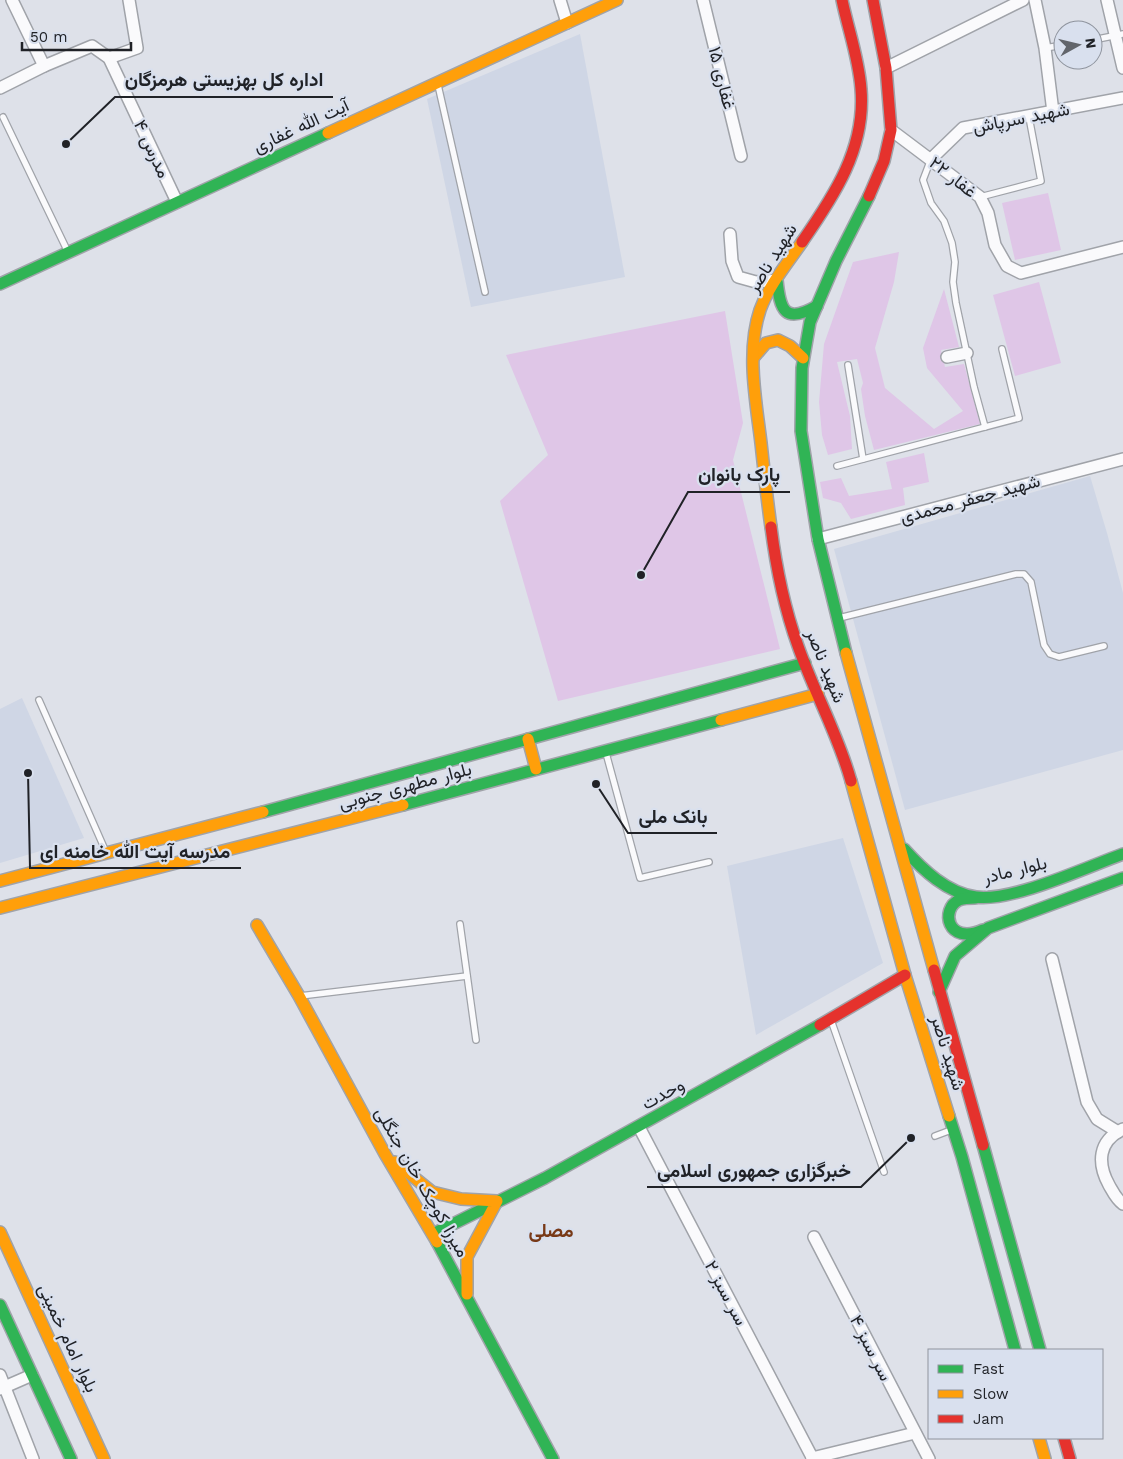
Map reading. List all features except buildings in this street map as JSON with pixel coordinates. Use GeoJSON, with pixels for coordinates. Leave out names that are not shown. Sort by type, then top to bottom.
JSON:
{"type":"FeatureCollection","features":[{"type":"Feature","properties":{"kind":"main road","name":"آیت الله غفاری"},"geometry":{"type":"LineString","coordinates":[[0,284],[617,0]]}},
{"type":"Feature","properties":{"kind":"main road","name":"شهید ناصر"},"geometry":{"type":"LineString","coordinates":[[842,0],[861,89],[861,121],[857,143],[851,163],[823,211],[764,301],[754,343],[755,390],[773,545],[792,630],[838,740],[848,770],[905,975],[962,1157],[1015,1349]]}},
{"type":"Feature","properties":{"kind":"main road","name":"شهید ناصر"},"geometry":{"type":"LineString","coordinates":[[874,0],[886,68],[891,130],[884,161],[836,261],[810,322],[803,358],[800,396],[801,431],[818,539],[836,618],[1040,1349]]}},
{"type":"Feature","properties":{"kind":"main road"},"geometry":{"type":"LineString","coordinates":[[777,280],[778,297],[781,306],[787,313],[805,314],[817,306]]}},
{"type":"Feature","properties":{"kind":"main road"},"geometry":{"type":"LineString","coordinates":[[754,357],[765,342],[781,340],[789,343],[803,358]]}},
{"type":"Feature","properties":{"kind":"main road","name":"بلوار مطهری جنوبی"},"geometry":{"type":"LineString","coordinates":[[0,908],[161,853],[528,739],[805,663]]}},
{"type":"Feature","properties":{"kind":"main road","name":"بلوار مطهری جنوبی"},"geometry":{"type":"LineString","coordinates":[[0,881],[106,854],[161,853],[536,770],[818,694]]}},
{"type":"Feature","properties":{"kind":"main road"},"geometry":{"type":"LineString","coordinates":[[528,739],[536,770]]}},
{"type":"Feature","properties":{"kind":"main road","name":"بلوار مادر"},"geometry":{"type":"LineString","coordinates":[[901,846],[918,866],[935,880],[977,898],[995,897],[1017,892],[1123,854]]}},
{"type":"Feature","properties":{"kind":"main road"},"geometry":{"type":"LineString","coordinates":[[977,898],[958,900],[952,905],[949,921],[953,930],[960,934],[969,935],[1123,878]]}},
{"type":"Feature","properties":{"kind":"main road","name":"میرزا کوچک خان جنگلی"},"geometry":{"type":"LineString","coordinates":[[257,925],[299,996],[385,1154],[433,1234],[553,1459]]}},
{"type":"Feature","properties":{"kind":"main road"},"geometry":{"type":"LineString","coordinates":[[940,992],[946,974],[956,956],[988,928]]}},
{"type":"Feature","properties":{"kind":"main road","name":"وحدت"},"geometry":{"type":"LineString","coordinates":[[433,1234],[545,1178],[639,1127],[905,975]]}},
{"type":"Feature","properties":{"kind":"main road"},"geometry":{"type":"LineString","coordinates":[[962,1157],[985,1149]]}},
{"type":"Feature","properties":{"kind":"main road"},"geometry":{"type":"LineString","coordinates":[[385,1154],[432,1192],[461,1199],[498,1201],[467,1257],[467,1297]]}},
{"type":"Feature","properties":{"kind":"main road","name":"بلوار امام خمینی"},"geometry":{"type":"LineString","coordinates":[[0,1232],[104,1459]]}},
{"type":"Feature","properties":{"kind":"main road"},"geometry":{"type":"LineString","coordinates":[[0,1305],[70,1459]]}},
{"type":"Feature","properties":{"kind":"main road"},"geometry":{"type":"LineString","coordinates":[[1039,1439],[1045,1459]]}},
{"type":"Feature","properties":{"kind":"main road"},"geometry":{"type":"LineString","coordinates":[[1064,1439],[1070,1459]]}},
{"type":"Feature","properties":{"kind":"street"},"geometry":{"type":"LineString","coordinates":[[12,0],[44,66]]}},
{"type":"Feature","properties":{"kind":"street"},"geometry":{"type":"LineString","coordinates":[[0,88],[44,66],[92,46],[109,58],[137,48],[129,0]]}},
{"type":"Feature","properties":{"kind":"street"},"geometry":{"type":"LineString","coordinates":[[560,0],[567,23]]}},
{"type":"Feature","properties":{"kind":"street","name":"غفاری ۱۵"},"geometry":{"type":"LineString","coordinates":[[703,0],[741,156]]}},
{"type":"Feature","properties":{"kind":"street"},"geometry":{"type":"LineString","coordinates":[[886,68],[1023,0]]}},
{"type":"Feature","properties":{"kind":"street"},"geometry":{"type":"LineString","coordinates":[[1035,0],[1045,48],[1052,112]]}},
{"type":"Feature","properties":{"kind":"street"},"geometry":{"type":"LineString","coordinates":[[1108,0],[1119,35],[1123,68]]}},
{"type":"Feature","properties":{"kind":"street","name":"مدرس ۴"},"geometry":{"type":"LineString","coordinates":[[109,58],[177,202]]}},
{"type":"Feature","properties":{"kind":"street","name":"شهید سرپاش"},"geometry":{"type":"LineString","coordinates":[[931,159],[963,128],[1123,98]]}},
{"type":"Feature","properties":{"kind":"street","name":"غفار ۲۲"},"geometry":{"type":"LineString","coordinates":[[891,130],[980,197],[988,213],[995,245],[1007,266],[1021,273],[1123,247]]}},
{"type":"Feature","properties":{"kind":"street"},"geometry":{"type":"LineString","coordinates":[[730,234],[732,262],[738,277],[756,282],[777,280]]}},
{"type":"Feature","properties":{"kind":"street"},"geometry":{"type":"LineString","coordinates":[[947,357],[967,353]]}},
{"type":"Feature","properties":{"kind":"street","name":"شهید جعفر محمدی"},"geometry":{"type":"LineString","coordinates":[[818,539],[1123,459]]}},
{"type":"Feature","properties":{"kind":"street"},"geometry":{"type":"LineString","coordinates":[[1052,959],[1087,1102],[1097,1119],[1120,1130]]}},
{"type":"Feature","properties":{"kind":"street","name":"سر سبز ۲"},"geometry":{"type":"LineString","coordinates":[[639,1127],[813,1459]]}},
{"type":"Feature","properties":{"kind":"street"},"geometry":{"type":"LineString","coordinates":[[1120,1130],[1106,1141],[1101,1153],[1105,1177],[1118,1200],[1123,1204]]}},
{"type":"Feature","properties":{"kind":"street","name":"سر سبز ۴"},"geometry":{"type":"LineString","coordinates":[[814,1237],[929,1459]]}},
{"type":"Feature","properties":{"kind":"street"},"geometry":{"type":"LineString","coordinates":[[0,1375],[3,1388],[33,1459]]}},
{"type":"Feature","properties":{"kind":"street"},"geometry":{"type":"LineString","coordinates":[[3,1388],[32,1375]]}},
{"type":"Feature","properties":{"kind":"street"},"geometry":{"type":"LineString","coordinates":[[813,1459],[915,1433]]}},
{"type":"Feature","properties":{"kind":"lane"},"geometry":{"type":"LineString","coordinates":[[1103,38],[1119,35]]}},
{"type":"Feature","properties":{"kind":"lane"},"geometry":{"type":"LineString","coordinates":[[1045,48],[1053,47]]}},
{"type":"Feature","properties":{"kind":"lane"},"geometry":{"type":"LineString","coordinates":[[438,82],[485,292]]}},
{"type":"Feature","properties":{"kind":"lane"},"geometry":{"type":"LineString","coordinates":[[4,117],[68,253]]}},
{"type":"Feature","properties":{"kind":"lane"},"geometry":{"type":"LineString","coordinates":[[980,197],[1041,181],[1029,117]]}},
{"type":"Feature","properties":{"kind":"lane"},"geometry":{"type":"LineString","coordinates":[[931,159],[923,180],[931,203],[944,221],[952,243],[956,262],[953,282],[956,302],[985,427]]}},
{"type":"Feature","properties":{"kind":"lane"},"geometry":{"type":"LineString","coordinates":[[837,466],[1019,418],[1002,349]]}},
{"type":"Feature","properties":{"kind":"lane"},"geometry":{"type":"LineString","coordinates":[[848,365],[862,459]]}},
{"type":"Feature","properties":{"kind":"lane"},"geometry":{"type":"LineString","coordinates":[[836,618],[1016,574],[1024,574],[1031,582],[1044,645],[1050,654],[1059,657],[1104,646]]}},
{"type":"Feature","properties":{"kind":"lane"},"geometry":{"type":"LineString","coordinates":[[39,700],[106,854]]}},
{"type":"Feature","properties":{"kind":"lane"},"geometry":{"type":"LineString","coordinates":[[606,751],[640,878],[709,862]]}},
{"type":"Feature","properties":{"kind":"lane"},"geometry":{"type":"LineString","coordinates":[[460,924],[476,1040]]}},
{"type":"Feature","properties":{"kind":"lane"},"geometry":{"type":"LineString","coordinates":[[299,996],[467,976]]}},
{"type":"Feature","properties":{"kind":"lane"},"geometry":{"type":"LineString","coordinates":[[831,1019],[884,1172]]}},
{"type":"Feature","properties":{"kind":"lane"},"geometry":{"type":"LineString","coordinates":[[935,1136],[953,1129]]}},
{"type":"Feature","properties":{"kind":"shaded area"},"geometry":{"type":"Polygon","coordinates":[[[580,34],[625,277],[471,307],[427,99],[580,34]]]}},
{"type":"Feature","properties":{"kind":"shaded area"},"geometry":{"type":"Polygon","coordinates":[[[1048,193],[1061,250],[1015,260],[1002,203],[1048,193]]]}},
{"type":"Feature","properties":{"kind":"shaded area"},"geometry":{"type":"Polygon","coordinates":[[[899,252],[894,282],[875,348],[885,388],[934,429],[963,411],[927,368],[923,348],[944,289],[959,347],[941,350],[945,367],[964,364],[980,424],[874,450],[865,416],[861,389],[863,383],[857,359],[837,362],[850,416],[852,449],[828,455],[822,435],[819,402],[824,344],[853,262],[899,252]]]}},
{"type":"Feature","properties":{"kind":"shaded area"},"geometry":{"type":"Polygon","coordinates":[[[1039,282],[1061,363],[1015,376],[993,295],[1039,282]]]}},
{"type":"Feature","properties":{"kind":"shaded area"},"geometry":{"type":"Polygon","coordinates":[[[725,311],[743,423],[733,460],[780,649],[558,701],[500,501],[548,455],[506,355],[725,311]]]}},
{"type":"Feature","properties":{"kind":"shaded area"},"geometry":{"type":"Polygon","coordinates":[[[924,453],[929,482],[903,488],[905,505],[851,519],[841,503],[823,498],[820,482],[841,478],[849,496],[892,489],[886,462],[924,453]]]}},
{"type":"Feature","properties":{"kind":"shaded area"},"geometry":{"type":"Polygon","coordinates":[[[1090,476],[1123,593],[1123,750],[905,810],[834,549],[1090,476]]]}},
{"type":"Feature","properties":{"kind":"shaded area"},"geometry":{"type":"Polygon","coordinates":[[[22,698],[84,838],[0,863],[0,709],[22,698]]]}},
{"type":"Feature","properties":{"kind":"shaded area"},"geometry":{"type":"Polygon","coordinates":[[[843,838],[883,963],[756,1035],[727,866],[843,838]]]}},
{"type":"Feature","properties":{"kind":"traffic: fast"},"geometry":{"type":"LineString","coordinates":[[0,284],[328,133]]}},
{"type":"Feature","properties":{"kind":"traffic: fast"},"geometry":{"type":"LineString","coordinates":[[846,653],[818,539],[801,431],[802,368],[810,322],[836,261],[869,196]]}},
{"type":"Feature","properties":{"kind":"traffic: fast"},"geometry":{"type":"LineString","coordinates":[[777,280],[780,300],[786,311],[791,314],[798,314],[817,306]]}},
{"type":"Feature","properties":{"kind":"traffic: fast"},"geometry":{"type":"LineString","coordinates":[[263,812],[805,663]]}},
{"type":"Feature","properties":{"kind":"traffic: fast"},"geometry":{"type":"LineString","coordinates":[[403,805],[721,720]]}},
{"type":"Feature","properties":{"kind":"traffic: fast"},"geometry":{"type":"LineString","coordinates":[[904,849],[919,865],[945,886],[965,895],[976,897],[991,897],[1029,889],[1123,854]]}},
{"type":"Feature","properties":{"kind":"traffic: fast"},"geometry":{"type":"LineString","coordinates":[[939,992],[955,956],[988,928],[1123,878]]}},
{"type":"Feature","properties":{"kind":"traffic: fast"},"geometry":{"type":"LineString","coordinates":[[975,898],[961,899],[953,905],[950,911],[950,924],[961,933],[971,934],[983,930]]}},
{"type":"Feature","properties":{"kind":"traffic: fast"},"geometry":{"type":"LineString","coordinates":[[433,1234],[545,1178],[820,1025]]}},
{"type":"Feature","properties":{"kind":"traffic: fast"},"geometry":{"type":"LineString","coordinates":[[949,1116],[1015,1349]]}},
{"type":"Feature","properties":{"kind":"traffic: fast"},"geometry":{"type":"LineString","coordinates":[[983,1145],[1040,1349]]}},
{"type":"Feature","properties":{"kind":"traffic: fast"},"geometry":{"type":"LineString","coordinates":[[437,1242],[553,1459]]}},
{"type":"Feature","properties":{"kind":"traffic: fast"},"geometry":{"type":"LineString","coordinates":[[0,1305],[71,1459]]}},
{"type":"Feature","properties":{"kind":"traffic: slow"},"geometry":{"type":"LineString","coordinates":[[328,133],[617,0]]}},
{"type":"Feature","properties":{"kind":"traffic: slow"},"geometry":{"type":"LineString","coordinates":[[771,527],[753,377],[754,343],[760,310],[768,292],[802,242]]}},
{"type":"Feature","properties":{"kind":"traffic: slow"},"geometry":{"type":"LineString","coordinates":[[754,357],[766,343],[778,340],[790,346],[803,358]]}},
{"type":"Feature","properties":{"kind":"traffic: slow"},"geometry":{"type":"LineString","coordinates":[[846,653],[934,970]]}},
{"type":"Feature","properties":{"kind":"traffic: slow"},"geometry":{"type":"LineString","coordinates":[[721,720],[818,694]]}},
{"type":"Feature","properties":{"kind":"traffic: slow"},"geometry":{"type":"LineString","coordinates":[[528,739],[536,769]]}},
{"type":"Feature","properties":{"kind":"traffic: slow"},"geometry":{"type":"LineString","coordinates":[[851,781],[905,975],[949,1116]]}},
{"type":"Feature","properties":{"kind":"traffic: slow"},"geometry":{"type":"LineString","coordinates":[[0,908],[403,805]]}},
{"type":"Feature","properties":{"kind":"traffic: slow"},"geometry":{"type":"LineString","coordinates":[[0,881],[263,812]]}},
{"type":"Feature","properties":{"kind":"traffic: slow"},"geometry":{"type":"LineString","coordinates":[[257,925],[299,996],[385,1154],[437,1242]]}},
{"type":"Feature","properties":{"kind":"traffic: slow"},"geometry":{"type":"LineString","coordinates":[[395,1162],[432,1192],[461,1199],[497,1201],[467,1257],[467,1294]]}},
{"type":"Feature","properties":{"kind":"traffic: slow"},"geometry":{"type":"LineString","coordinates":[[0,1232],[104,1459]]}},
{"type":"Feature","properties":{"kind":"traffic: slow"},"geometry":{"type":"LineString","coordinates":[[1039,1439],[1045,1459]]}},
{"type":"Feature","properties":{"kind":"traffic: jam"},"geometry":{"type":"LineString","coordinates":[[802,242],[836,189],[853,151],[858,131],[861,111],[860,78],[842,0]]}},
{"type":"Feature","properties":{"kind":"traffic: jam"},"geometry":{"type":"LineString","coordinates":[[869,196],[884,161],[891,130],[886,68],[873,0]]}},
{"type":"Feature","properties":{"kind":"traffic: jam"},"geometry":{"type":"LineString","coordinates":[[771,527],[781,587],[793,631],[851,781]]}},
{"type":"Feature","properties":{"kind":"traffic: jam"},"geometry":{"type":"LineString","coordinates":[[934,970],[983,1145]]}},
{"type":"Feature","properties":{"kind":"traffic: jam"},"geometry":{"type":"LineString","coordinates":[[820,1025],[905,975]]}},
{"type":"Feature","properties":{"kind":"traffic: jam"},"geometry":{"type":"LineString","coordinates":[[1064,1439],[1070,1459]]}},
{"type":"Feature","properties":{"kind":"place","name":"اداره کل بهزیستی هرمزگان"},"geometry":{"type":"Point","coordinates":[66,144]}},
{"type":"Feature","properties":{"kind":"place","name":"پارک بانوان"},"geometry":{"type":"Point","coordinates":[641,575]}},
{"type":"Feature","properties":{"kind":"place","name":"مدرسه آیت الله خامنه ای"},"geometry":{"type":"Point","coordinates":[28,773]}},
{"type":"Feature","properties":{"kind":"place","name":"بانک ملی"},"geometry":{"type":"Point","coordinates":[596,784]}},
{"type":"Feature","properties":{"kind":"place","name":"خبرگزاری جمهوری اسلامی"},"geometry":{"type":"Point","coordinates":[911,1138]}},
{"type":"Feature","properties":{"kind":"district","name":"مصلی"},"geometry":{"type":"Point","coordinates":[551,1230]}}]}
